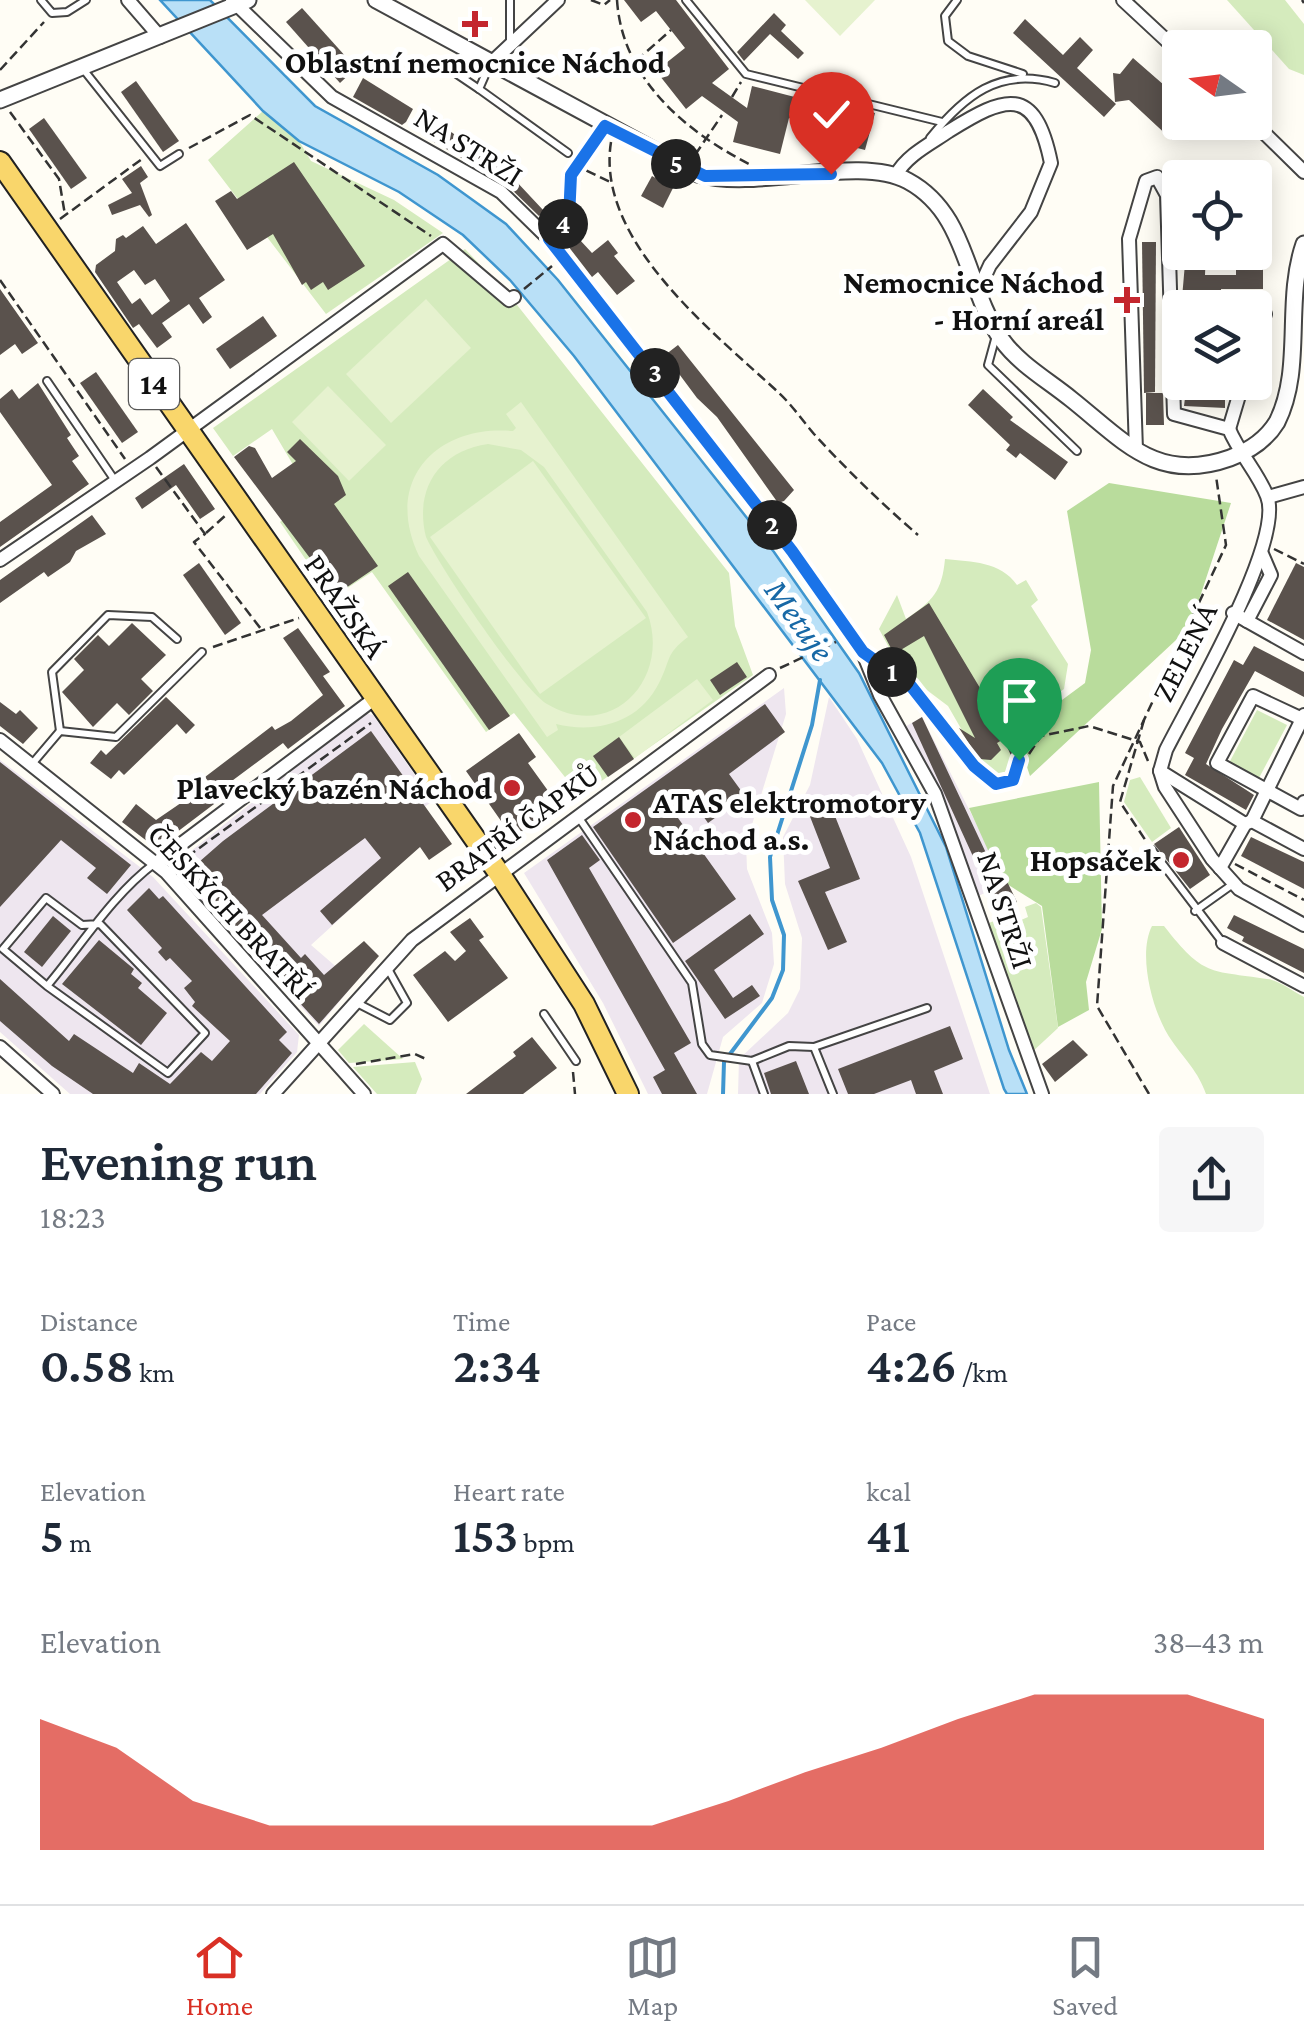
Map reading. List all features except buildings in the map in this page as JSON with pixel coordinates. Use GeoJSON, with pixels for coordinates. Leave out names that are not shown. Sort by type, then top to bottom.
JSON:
{"type":"FeatureCollection","features":[{"type":"Feature","properties":{"kind":"main road","name":"PRAŽSKÁ"},"geometry":{"type":"LineString","coordinates":[[0,162],[499,873],[584,1004],[628,1094]]}},
{"type":"Feature","properties":{"kind":"street"},"geometry":{"type":"LineString","coordinates":[[128,0],[167,34]]}},
{"type":"Feature","properties":{"kind":"street"},"geometry":{"type":"LineString","coordinates":[[376,0],[685,168],[724,178],[860,172],[896,175],[925,192],[949,218],[977,293],[997,331],[1033,369],[1136,450],[1169,466],[1214,464],[1240,454],[1268,433],[1288,396],[1304,244]]}},
{"type":"Feature","properties":{"kind":"street"},"geometry":{"type":"LineString","coordinates":[[490,64],[558,0]]}},
{"type":"Feature","properties":{"kind":"street"},"geometry":{"type":"LineString","coordinates":[[1123,0],[1162,36]]}},
{"type":"Feature","properties":{"kind":"street"},"geometry":{"type":"LineString","coordinates":[[5,106],[236,3]]}},
{"type":"Feature","properties":{"kind":"street","name":"NA STRŽI"},"geometry":{"type":"LineString","coordinates":[[236,3],[332,97],[501,192],[549,239],[792,551],[863,652],[956,844],[1042,1094]]}},
{"type":"Feature","properties":{"kind":"street"},"geometry":{"type":"LineString","coordinates":[[896,175],[921,149],[994,103],[1022,106],[1045,134],[1051,163],[1031,212],[990,265],[977,293]]}},
{"type":"Feature","properties":{"kind":"street"},"geometry":{"type":"LineString","coordinates":[[1271,140],[1304,172]]}},
{"type":"Feature","properties":{"kind":"street"},"geometry":{"type":"LineString","coordinates":[[1136,450],[1129,248],[1146,181],[1157,177],[1168,195],[1174,414],[1222,427],[1268,497],[1304,487]]}},
{"type":"Feature","properties":{"kind":"street"},"geometry":{"type":"LineString","coordinates":[[0,560],[150,458],[443,244],[509,300],[517,295]]}},
{"type":"Feature","properties":{"kind":"street"},"geometry":{"type":"LineString","coordinates":[[1222,427],[1235,400]]}},
{"type":"Feature","properties":{"kind":"street","name":"ZELENÁ"},"geometry":{"type":"LineString","coordinates":[[1160,771],[1263,549],[1271,526],[1268,497]]}},
{"type":"Feature","properties":{"kind":"street"},"geometry":{"type":"LineString","coordinates":[[1247,621],[1271,575],[1263,549]]}},
{"type":"Feature","properties":{"kind":"street"},"geometry":{"type":"LineString","coordinates":[[1234,613],[1304,653]]}},
{"type":"Feature","properties":{"kind":"street","name":"BRATŘÍ ČAPKŮ"},"geometry":{"type":"LineString","coordinates":[[273,1094],[412,940],[769,675]]}},
{"type":"Feature","properties":{"kind":"street"},"geometry":{"type":"LineString","coordinates":[[1222,864],[1267,790],[1303,717],[1253,696],[1217,763],[1267,790],[1303,807]]}},
{"type":"Feature","properties":{"kind":"street"},"geometry":{"type":"LineString","coordinates":[[156,863],[374,698]]}},
{"type":"Feature","properties":{"kind":"street","name":"ČESKÝCH BRATŘÍ"},"geometry":{"type":"LineString","coordinates":[[0,740],[156,863],[364,1094]]}},
{"type":"Feature","properties":{"kind":"street"},"geometry":{"type":"LineString","coordinates":[[1160,771],[1304,849]]}},
{"type":"Feature","properties":{"kind":"street"},"geometry":{"type":"LineString","coordinates":[[1160,771],[1165,787],[1234,884],[1304,925]]}},
{"type":"Feature","properties":{"kind":"street"},"geometry":{"type":"LineString","coordinates":[[1223,944],[1304,986]]}},
{"type":"Feature","properties":{"kind":"street"},"geometry":{"type":"LineString","coordinates":[[0,1048],[53,1094]]}},
{"type":"Feature","properties":{"kind":"lane"},"geometry":{"type":"LineString","coordinates":[[41,0],[52,14],[67,12],[86,0]]}},
{"type":"Feature","properties":{"kind":"lane"},"geometry":{"type":"LineString","coordinates":[[510,0],[510,42]]}},
{"type":"Feature","properties":{"kind":"lane"},"geometry":{"type":"LineString","coordinates":[[686,0],[746,74],[942,122]]}},
{"type":"Feature","properties":{"kind":"lane"},"geometry":{"type":"LineString","coordinates":[[956,0],[945,16],[948,41],[968,56],[1055,84]]}},
{"type":"Feature","properties":{"kind":"lane"},"geometry":{"type":"LineString","coordinates":[[442,64],[568,154]]}},
{"type":"Feature","properties":{"kind":"lane"},"geometry":{"type":"LineString","coordinates":[[480,89],[490,64]]}},
{"type":"Feature","properties":{"kind":"lane"},"geometry":{"type":"LineString","coordinates":[[83,68],[160,166],[179,154]]}},
{"type":"Feature","properties":{"kind":"lane"},"geometry":{"type":"LineString","coordinates":[[921,149],[954,108],[989,85],[1026,75]]}},
{"type":"Feature","properties":{"kind":"lane"},"geometry":{"type":"LineString","coordinates":[[997,331],[988,365],[1078,451]]}},
{"type":"Feature","properties":{"kind":"lane"},"geometry":{"type":"LineString","coordinates":[[47,382],[116,482]]}},
{"type":"Feature","properties":{"kind":"lane"},"geometry":{"type":"LineString","coordinates":[[31,765],[60,731],[52,672],[108,615],[152,617],[177,639]]}},
{"type":"Feature","properties":{"kind":"lane"},"geometry":{"type":"LineString","coordinates":[[60,731],[116,737],[202,652]]}},
{"type":"Feature","properties":{"kind":"lane"},"geometry":{"type":"LineString","coordinates":[[863,652],[911,686],[974,766],[996,784],[1013,780],[1019,760],[1004,726]]}},
{"type":"Feature","properties":{"kind":"lane"},"geometry":{"type":"LineString","coordinates":[[578,816],[692,984],[702,1044],[719,1058],[749,1061],[789,1046],[814,1047],[927,1008]]}},
{"type":"Feature","properties":{"kind":"lane"},"geometry":{"type":"LineString","coordinates":[[1152,850],[1223,944]]}},
{"type":"Feature","properties":{"kind":"lane"},"geometry":{"type":"LineString","coordinates":[[46,986],[128,886],[156,863]]}},
{"type":"Feature","properties":{"kind":"lane"},"geometry":{"type":"LineString","coordinates":[[1196,911],[1234,884]]}},
{"type":"Feature","properties":{"kind":"lane"},"geometry":{"type":"LineString","coordinates":[[46,898],[82,925],[100,924],[205,1033],[168,1074],[1,949],[46,898]]}},
{"type":"Feature","properties":{"kind":"lane"},"geometry":{"type":"LineString","coordinates":[[354,1001],[390,1020],[407,1003],[386,966]]}},
{"type":"Feature","properties":{"kind":"lane"},"geometry":{"type":"LineString","coordinates":[[544,1014],[576,1061]]}},
{"type":"Feature","properties":{"kind":"lane"},"geometry":{"type":"LineString","coordinates":[[814,1047],[833,1094]]}},
{"type":"Feature","properties":{"kind":"lane"},"geometry":{"type":"LineString","coordinates":[[749,1061],[764,1094]]}},
{"type":"Feature","properties":{"kind":"path"},"geometry":{"type":"LineString","coordinates":[[591,0],[604,5],[610,0]]}},
{"type":"Feature","properties":{"kind":"path"},"geometry":{"type":"LineString","coordinates":[[617,0],[618,14],[636,61],[666,107],[706,140],[777,178]]}},
{"type":"Feature","properties":{"kind":"path"},"geometry":{"type":"LineString","coordinates":[[0,70],[52,14]]}},
{"type":"Feature","properties":{"kind":"path"},"geometry":{"type":"LineString","coordinates":[[636,61],[671,30]]}},
{"type":"Feature","properties":{"kind":"path"},"geometry":{"type":"LineString","coordinates":[[732,98],[746,74]]}},
{"type":"Feature","properties":{"kind":"path"},"geometry":{"type":"LineString","coordinates":[[5,106],[58,179],[66,215]]}},
{"type":"Feature","properties":{"kind":"path"},"geometry":{"type":"LineString","coordinates":[[179,154],[250,115],[443,244]]}},
{"type":"Feature","properties":{"kind":"path"},"geometry":{"type":"LineString","coordinates":[[685,168],[722,115]]}},
{"type":"Feature","properties":{"kind":"path"},"geometry":{"type":"LineString","coordinates":[[549,239],[569,218],[571,175],[609,128]]}},
{"type":"Feature","properties":{"kind":"path"},"geometry":{"type":"LineString","coordinates":[[609,128],[612,183],[626,219],[656,271],[692,315],[781,394],[851,473],[918,535]]}},
{"type":"Feature","properties":{"kind":"path"},"geometry":{"type":"LineString","coordinates":[[58,220],[150,153]]}},
{"type":"Feature","properties":{"kind":"path"},"geometry":{"type":"LineString","coordinates":[[568,154],[576,168],[612,183]]}},
{"type":"Feature","properties":{"kind":"path"},"geometry":{"type":"LineString","coordinates":[[517,295],[550,267]]}},
{"type":"Feature","properties":{"kind":"path"},"geometry":{"type":"LineString","coordinates":[[0,280],[132,470]]}},
{"type":"Feature","properties":{"kind":"path"},"geometry":{"type":"LineString","coordinates":[[150,458],[204,534]]}},
{"type":"Feature","properties":{"kind":"path"},"geometry":{"type":"LineString","coordinates":[[1149,1094],[1097,1006],[1114,786],[1226,545],[1214,464]]}},
{"type":"Feature","properties":{"kind":"path"},"geometry":{"type":"LineString","coordinates":[[227,514],[194,542],[260,629]]}},
{"type":"Feature","properties":{"kind":"path"},"geometry":{"type":"LineString","coordinates":[[1263,549],[1304,564]]}},
{"type":"Feature","properties":{"kind":"path"},"geometry":{"type":"LineString","coordinates":[[202,652],[294,617],[304,620]]}},
{"type":"Feature","properties":{"kind":"path"},"geometry":{"type":"LineString","coordinates":[[782,667],[842,639]]}},
{"type":"Feature","properties":{"kind":"path"},"geometry":{"type":"LineString","coordinates":[[1145,715],[1120,802],[1152,850]]}},
{"type":"Feature","properties":{"kind":"path"},"geometry":{"type":"LineString","coordinates":[[180,861],[372,724]]}},
{"type":"Feature","properties":{"kind":"path"},"geometry":{"type":"LineString","coordinates":[[1028,756],[1040,736],[1064,728],[1089,726],[1140,742],[1148,752],[1148,769],[1160,771]]}},
{"type":"Feature","properties":{"kind":"path"},"geometry":{"type":"LineString","coordinates":[[1222,864],[1304,900]]}},
{"type":"Feature","properties":{"kind":"path"},"geometry":{"type":"LineString","coordinates":[[338,1068],[415,1054],[428,1060]]}},
{"type":"Feature","properties":{"kind":"path"},"geometry":{"type":"LineString","coordinates":[[575,1094],[576,1061]]}},
{"type":"Feature","properties":{"kind":"shaded area"},"geometry":{"type":"Polygon","coordinates":[[[784,688],[786,714],[746,844],[747,869],[772,933],[774,964],[762,1003],[723,1037],[707,1094],[648,1094],[603,1003],[524,873],[784,688]]]}},
{"type":"Feature","properties":{"kind":"shaded area"},"geometry":{"type":"Polygon","coordinates":[[[829,697],[857,739],[911,857],[990,1094],[738,1094],[739,1059],[788,1013],[800,989],[802,938],[785,884],[783,837],[810,785],[829,697]]]}},
{"type":"Feature","properties":{"kind":"shaded area"},"geometry":{"type":"Polygon","coordinates":[[[364,713],[373,715],[433,801],[390,831],[409,856],[311,945],[355,983],[319,1026],[171,867],[364,713]]]}},
{"type":"Feature","properties":{"kind":"shaded area"},"geometry":{"type":"Polygon","coordinates":[[[922,717],[1007,884],[973,898],[932,793],[896,732],[922,717]]]}},
{"type":"Feature","properties":{"kind":"shaded area"},"geometry":{"type":"Polygon","coordinates":[[[0,760],[153,877],[299,1035],[297,1052],[260,1094],[70,1094],[0,1032],[0,760]]]}},
{"type":"Feature","properties":{"kind":"green space"},"geometry":{"type":"Polygon","coordinates":[[[805,0],[875,0],[840,36],[805,0]]]}},
{"type":"Feature","properties":{"kind":"green space"},"geometry":{"type":"Polygon","coordinates":[[[1227,0],[1285,0],[1304,24],[1304,75],[1289,69],[1272,50],[1272,30],[1254,30],[1227,0]]]}},
{"type":"Feature","properties":{"kind":"green space"},"geometry":{"type":"Polygon","coordinates":[[[263,111],[299,141],[311,161],[394,200],[443,233],[326,314],[208,160],[263,111]]]}},
{"type":"Feature","properties":{"kind":"green space"},"geometry":{"type":"Polygon","coordinates":[[[465,249],[510,296],[729,573],[735,626],[753,675],[580,796],[514,713],[486,732],[372,572],[332,598],[280,522],[312,497],[272,429],[233,456],[213,428],[465,249]]]}},
{"type":"Feature","properties":{"kind":"green space"},"geometry":{"type":"Polygon","coordinates":[[[426,299],[471,348],[391,423],[346,374],[426,299]]]}},
{"type":"Feature","properties":{"kind":"green space"},"geometry":{"type":"Polygon","coordinates":[[[328,386],[386,445],[349,481],[292,422],[328,386]]]}},
{"type":"Feature","properties":{"kind":"green space"},"geometry":{"type":"Polygon","coordinates":[[[521,402],[688,637],[672,653],[650,697],[640,708],[615,722],[586,727],[556,724],[558,730],[547,737],[419,556],[410,529],[408,504],[413,482],[424,463],[440,448],[461,437],[485,431],[513,431],[516,428],[506,414],[521,402]],[[488,444],[471,448],[444,464],[427,488],[423,520],[426,537],[482,626],[535,694],[571,714],[594,715],[614,709],[631,697],[651,660],[653,637],[647,612],[544,467],[521,450],[488,444]]]}},
{"type":"Feature","properties":{"kind":"green space"},"geometry":{"type":"Polygon","coordinates":[[[533,461],[646,618],[540,694],[430,537],[533,461]]]}},
{"type":"Feature","properties":{"kind":"green space"},"geometry":{"type":"Polygon","coordinates":[[[1109,483],[1231,503],[1190,627],[1030,776],[1016,734],[1085,683],[1091,650],[1067,511],[1109,483]]]}},
{"type":"Feature","properties":{"kind":"green space"},"geometry":{"type":"Polygon","coordinates":[[[945,559],[994,567],[1017,585],[1026,580],[1038,600],[1031,606],[1068,664],[1064,689],[1012,727],[1011,766],[997,779],[982,765],[948,706],[891,663],[893,655],[879,629],[897,595],[906,619],[929,601],[938,587],[945,559]]]}},
{"type":"Feature","properties":{"kind":"green space"},"geometry":{"type":"Polygon","coordinates":[[[697,679],[713,700],[635,758],[619,737],[697,679]]]}},
{"type":"Feature","properties":{"kind":"green space"},"geometry":{"type":"Polygon","coordinates":[[[1257,710],[1287,725],[1259,778],[1229,763],[1257,710]]]}},
{"type":"Feature","properties":{"kind":"green space"},"geometry":{"type":"Polygon","coordinates":[[[1140,777],[1171,828],[1152,842],[1124,802],[1130,780],[1140,777]]]}},
{"type":"Feature","properties":{"kind":"green space"},"geometry":{"type":"Polygon","coordinates":[[[1099,782],[1102,929],[1086,982],[1089,1010],[1058,1027],[1042,906],[1007,884],[969,808],[1099,782]]]}},
{"type":"Feature","properties":{"kind":"green space"},"geometry":{"type":"Polygon","coordinates":[[[1036,903],[1041,907],[1058,1028],[1031,1053],[989,923],[1001,918],[1005,927],[1028,917],[1025,907],[1036,903]]]}},
{"type":"Feature","properties":{"kind":"green space"},"geometry":{"type":"Polygon","coordinates":[[[1152,926],[1164,926],[1189,955],[1209,968],[1272,980],[1304,997],[1304,1094],[1206,1094],[1165,1030],[1153,1001],[1146,953],[1152,926]]]}},
{"type":"Feature","properties":{"kind":"green space"},"geometry":{"type":"Polygon","coordinates":[[[364,1024],[403,1059],[349,1063],[338,1050],[364,1024]]]}},
{"type":"Feature","properties":{"kind":"green space"},"geometry":{"type":"Polygon","coordinates":[[[415,1062],[422,1079],[416,1094],[377,1094],[353,1067],[415,1062]]]}},
{"type":"Feature","properties":{"kind":"water","name":"Metuje"},"geometry":{"type":"Polygon","coordinates":[[[160,0],[210,0],[315,106],[438,175],[506,224],[558,280],[774,552],[859,673],[946,847],[1009,1050],[1027,1094],[1007,1094],[1004,1089],[920,833],[882,763],[574,356],[510,280],[463,235],[399,192],[299,141],[263,111],[160,0]]]}},
{"type":"Feature","properties":{"kind":"waterway","name":"Metuje"},"geometry":{"type":"LineString","coordinates":[[723,1094],[724,1062],[772,998],[783,970],[784,935],[772,900],[770,857],[812,725],[820,680]]}},
{"type":"Feature","properties":{"kind":"place","name":"Oblastní nemocnice Náchod"},"geometry":{"type":"Point","coordinates":[475,24]}},
{"type":"Feature","properties":{"kind":"place","name":"Nemocnice Náchod - Horní areál"},"geometry":{"type":"Point","coordinates":[1127,300]}},
{"type":"Feature","properties":{"kind":"place","name":"Plavecký bazén Náchod"},"geometry":{"type":"Point","coordinates":[512,788]}},
{"type":"Feature","properties":{"kind":"place","name":"ATAS elektromotory Náchod a.s."},"geometry":{"type":"Point","coordinates":[633,820]}},
{"type":"Feature","properties":{"kind":"place","name":"Hopsáček"},"geometry":{"type":"Point","coordinates":[1181,860]}},
{"type":"Feature","properties":{"kind":"route"},"geometry":{"type":"LineString","coordinates":[[831,174],[736,179],[705,176],[605,126],[571,175],[569,218],[549,239],[792,551],[863,652],[911,686],[956,746],[996,784],[1013,780],[1019,760]]}}]}
